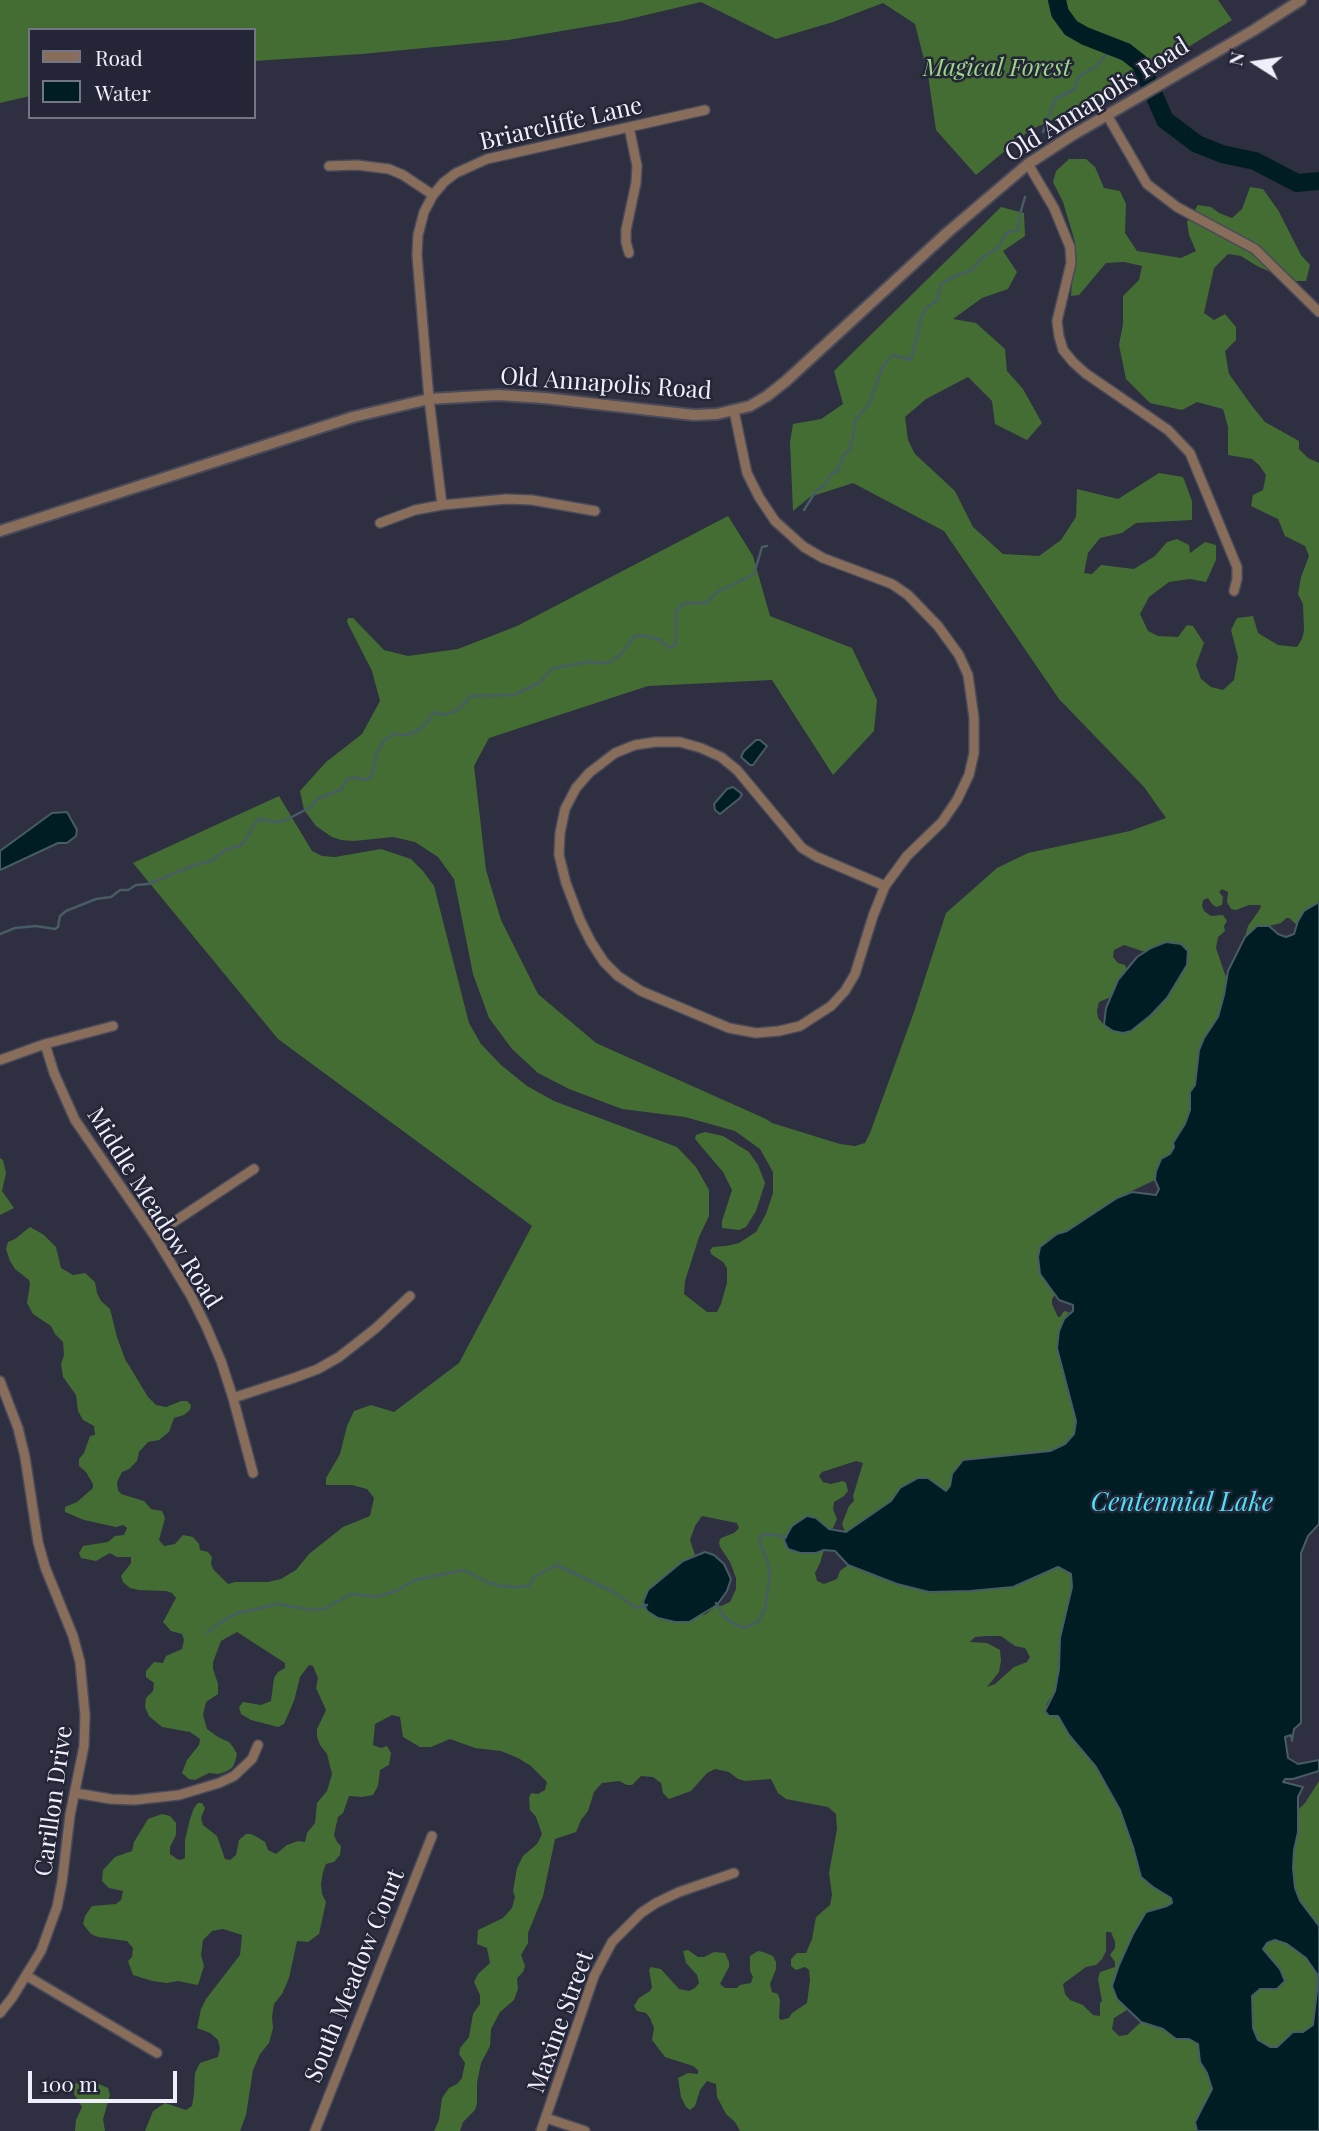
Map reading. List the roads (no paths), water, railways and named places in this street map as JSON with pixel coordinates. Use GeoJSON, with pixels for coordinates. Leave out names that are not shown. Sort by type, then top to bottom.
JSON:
{"type":"FeatureCollection","features":[{"type":"Feature","properties":{"kind":"street","name":"Old Annapolis Road"},"geometry":{"type":"LineString","coordinates":[[0,531],[354,417],[429,399],[498,395],[717,415],[750,406],[786,381],[948,232],[1028,164],[1301,0]]}},
{"type":"Feature","properties":{"kind":"street","name":"Briarcliffe Lane"},"geometry":{"type":"LineString","coordinates":[[442,505],[429,399],[417,255],[418,234],[424,212],[433,195],[456,173],[487,159],[705,110]]}},
{"type":"Feature","properties":{"kind":"street"},"geometry":{"type":"LineString","coordinates":[[1107,115],[1147,184],[1177,207],[1255,249],[1319,312]]}},
{"type":"Feature","properties":{"kind":"street"},"geometry":{"type":"LineString","coordinates":[[629,127],[637,166],[626,230],[629,253]]}},
{"type":"Feature","properties":{"kind":"street"},"geometry":{"type":"LineString","coordinates":[[329,166],[358,164],[389,169],[433,195]]}},
{"type":"Feature","properties":{"kind":"street"},"geometry":{"type":"LineString","coordinates":[[1028,164],[1054,208],[1070,247],[1071,262],[1057,321],[1063,349],[1084,373],[1168,430],[1190,453],[1237,567],[1234,591]]}},
{"type":"Feature","properties":{"kind":"street"},"geometry":{"type":"LineString","coordinates":[[734,411],[747,473],[775,521],[804,547],[823,558],[881,579],[908,595],[959,655],[968,675],[974,718],[974,753],[964,787],[942,822],[907,856],[885,886],[855,974],[845,991],[831,1006],[800,1026],[757,1033],[729,1028],[641,991],[618,976],[590,942],[566,883],[559,855],[560,833],[565,809],[576,788],[601,762],[615,753],[635,745],[680,742],[721,757],[737,771],[802,848],[885,886]]}},
{"type":"Feature","properties":{"kind":"street"},"geometry":{"type":"LineString","coordinates":[[380,523],[415,510],[506,499],[532,500],[595,511]]}},
{"type":"Feature","properties":{"kind":"street"},"geometry":{"type":"LineString","coordinates":[[0,1060],[45,1044],[113,1026]]}},
{"type":"Feature","properties":{"kind":"street","name":"Middle Meadow Road"},"geometry":{"type":"LineString","coordinates":[[45,1044],[54,1073],[75,1120],[154,1235],[206,1326],[233,1398],[253,1473]]}},
{"type":"Feature","properties":{"kind":"street"},"geometry":{"type":"LineString","coordinates":[[154,1235],[254,1169]]}},
{"type":"Feature","properties":{"kind":"street"},"geometry":{"type":"LineString","coordinates":[[233,1398],[318,1369],[339,1357],[376,1328],[410,1296]]}},
{"type":"Feature","properties":{"kind":"street","name":"Carillon Drive"},"geometry":{"type":"LineString","coordinates":[[0,1381],[25,1457],[42,1554],[80,1662],[85,1716],[84,1746],[68,1825],[57,1907],[41,1951],[27,1976],[0,2013]]}},
{"type":"Feature","properties":{"kind":"street"},"geometry":{"type":"LineString","coordinates":[[75,1793],[134,1800],[179,1795],[234,1776],[252,1759],[258,1745]]}},
{"type":"Feature","properties":{"kind":"street","name":"South Meadow Court"},"geometry":{"type":"LineString","coordinates":[[315,2131],[432,1836]]}},
{"type":"Feature","properties":{"kind":"street","name":"Maxine Street"},"geometry":{"type":"LineString","coordinates":[[541,2131],[594,1976],[612,1942],[641,1913],[656,1903],[734,1873]]}},
{"type":"Feature","properties":{"kind":"street"},"geometry":{"type":"LineString","coordinates":[[27,1976],[157,2053]]}},
{"type":"Feature","properties":{"kind":"street"},"geometry":{"type":"LineString","coordinates":[[546,2118],[585,2131]]}},
{"type":"Feature","properties":{"kind":"water"},"geometry":{"type":"Polygon","coordinates":[[[756,740],[767,746],[753,765],[750,765],[741,757],[756,740]]]}},
{"type":"Feature","properties":{"kind":"water"},"geometry":{"type":"Polygon","coordinates":[[[733,787],[742,794],[720,814],[715,810],[714,804],[727,789],[733,787]]]}},
{"type":"Feature","properties":{"kind":"water"},"geometry":{"type":"Polygon","coordinates":[[[67,812],[77,830],[76,836],[67,843],[58,843],[0,870],[0,851],[52,813],[67,812]]]}},
{"type":"Feature","properties":{"kind":"water","name":"Centennial Lake"},"geometry":{"type":"Polygon","coordinates":[[[1319,902],[1319,1524],[1308,1536],[1301,1553],[1301,1723],[1294,1729],[1292,1741],[1291,1735],[1285,1737],[1288,1758],[1298,1764],[1319,1760],[1319,1771],[1285,1779],[1283,1782],[1303,1787],[1298,1797],[1298,1832],[1293,1868],[1295,1888],[1300,1901],[1319,1926],[1319,2131],[1197,2131],[1195,2122],[1212,2089],[1200,2062],[1198,2044],[1189,2039],[1176,2039],[1163,2029],[1141,2022],[1117,1999],[1112,1986],[1133,1934],[1146,1912],[1167,1906],[1172,1903],[1171,1898],[1141,1877],[1120,1810],[1096,1767],[1069,1735],[1058,1716],[1049,1716],[1045,1711],[1055,1691],[1060,1638],[1072,1587],[1071,1574],[1058,1567],[1013,1587],[929,1592],[897,1584],[848,1565],[835,1551],[800,1553],[788,1549],[784,1540],[792,1526],[807,1516],[816,1518],[829,1529],[846,1532],[891,1501],[900,1488],[918,1478],[928,1478],[946,1491],[950,1486],[952,1474],[963,1460],[1050,1451],[1065,1444],[1074,1434],[1076,1421],[1057,1348],[1059,1331],[1064,1319],[1073,1311],[1073,1305],[1059,1300],[1040,1274],[1040,1247],[1117,1198],[1132,1192],[1156,1195],[1159,1189],[1155,1180],[1156,1171],[1161,1159],[1170,1154],[1173,1143],[1185,1124],[1190,1110],[1190,1092],[1195,1085],[1199,1050],[1218,1017],[1228,971],[1245,937],[1257,926],[1269,926],[1286,937],[1294,934],[1304,911],[1319,902]],[[1275,1940],[1267,1943],[1263,1949],[1280,1969],[1285,1981],[1277,1989],[1260,1989],[1252,1996],[1253,2028],[1258,2040],[1270,2047],[1277,2047],[1293,2032],[1303,2032],[1313,2025],[1317,1974],[1306,1958],[1287,1944],[1275,1940]]]}},
{"type":"Feature","properties":{"kind":"water"},"geometry":{"type":"Polygon","coordinates":[[[1166,942],[1181,944],[1188,951],[1187,965],[1167,998],[1131,1031],[1113,1031],[1104,1025],[1106,1008],[1118,980],[1137,957],[1166,942]]]}},
{"type":"Feature","properties":{"kind":"water"},"geometry":{"type":"Polygon","coordinates":[[[705,1552],[714,1555],[724,1564],[731,1579],[727,1591],[717,1605],[689,1622],[658,1618],[647,1611],[643,1602],[648,1590],[683,1561],[705,1552]]]}},
{"type":"Feature","properties":{"kind":"waterway"},"geometry":{"type":"LineString","coordinates":[[1057,0],[1060,13],[1071,28],[1126,52],[1140,63],[1165,120],[1197,144],[1222,154],[1255,161],[1297,183],[1319,181]]}},
{"type":"Feature","properties":{"kind":"waterway"},"geometry":{"type":"LineString","coordinates":[[1043,132],[1055,99],[1074,90],[1078,77],[1097,66],[1112,46]]}},
{"type":"Feature","properties":{"kind":"waterway"},"geometry":{"type":"LineString","coordinates":[[804,510],[816,491],[825,485],[831,474],[838,471],[844,454],[850,450],[855,420],[869,404],[883,366],[893,355],[911,360],[921,317],[927,307],[937,301],[941,284],[972,270],[981,259],[999,247],[1006,233],[1018,230],[1025,197]]}},
{"type":"Feature","properties":{"kind":"waterway"},"geometry":{"type":"LineString","coordinates":[[0,934],[15,928],[36,926],[55,929],[60,916],[66,911],[96,899],[111,897],[120,890],[148,884],[213,860],[225,850],[241,845],[259,819],[284,821],[311,807],[318,799],[342,789],[347,779],[371,778],[378,750],[385,740],[394,734],[406,735],[415,732],[423,727],[434,712],[442,715],[454,712],[470,696],[514,695],[539,683],[553,668],[588,662],[609,663],[620,655],[634,637],[641,635],[660,640],[670,648],[676,644],[676,611],[685,603],[707,603],[717,592],[754,574],[762,547],[767,546]]}},
{"type":"Feature","properties":{"kind":"waterway"},"geometry":{"type":"LineString","coordinates":[[716,1603],[725,1618],[736,1625],[745,1628],[759,1621],[765,1608],[770,1575],[767,1559],[760,1545],[761,1536],[768,1534],[786,1537]]}},
{"type":"Feature","properties":{"kind":"waterway"},"geometry":{"type":"LineString","coordinates":[[207,1633],[238,1613],[278,1604],[311,1610],[324,1609],[351,1594],[377,1597],[396,1591],[415,1580],[463,1570],[487,1582],[516,1587],[529,1586],[534,1577],[556,1565],[612,1591],[636,1608],[647,1605]]}},
{"type":"Feature","properties":{"kind":"park label","name":"Magical Forest"},"geometry":{"type":"Point","coordinates":[997,69]}}]}
